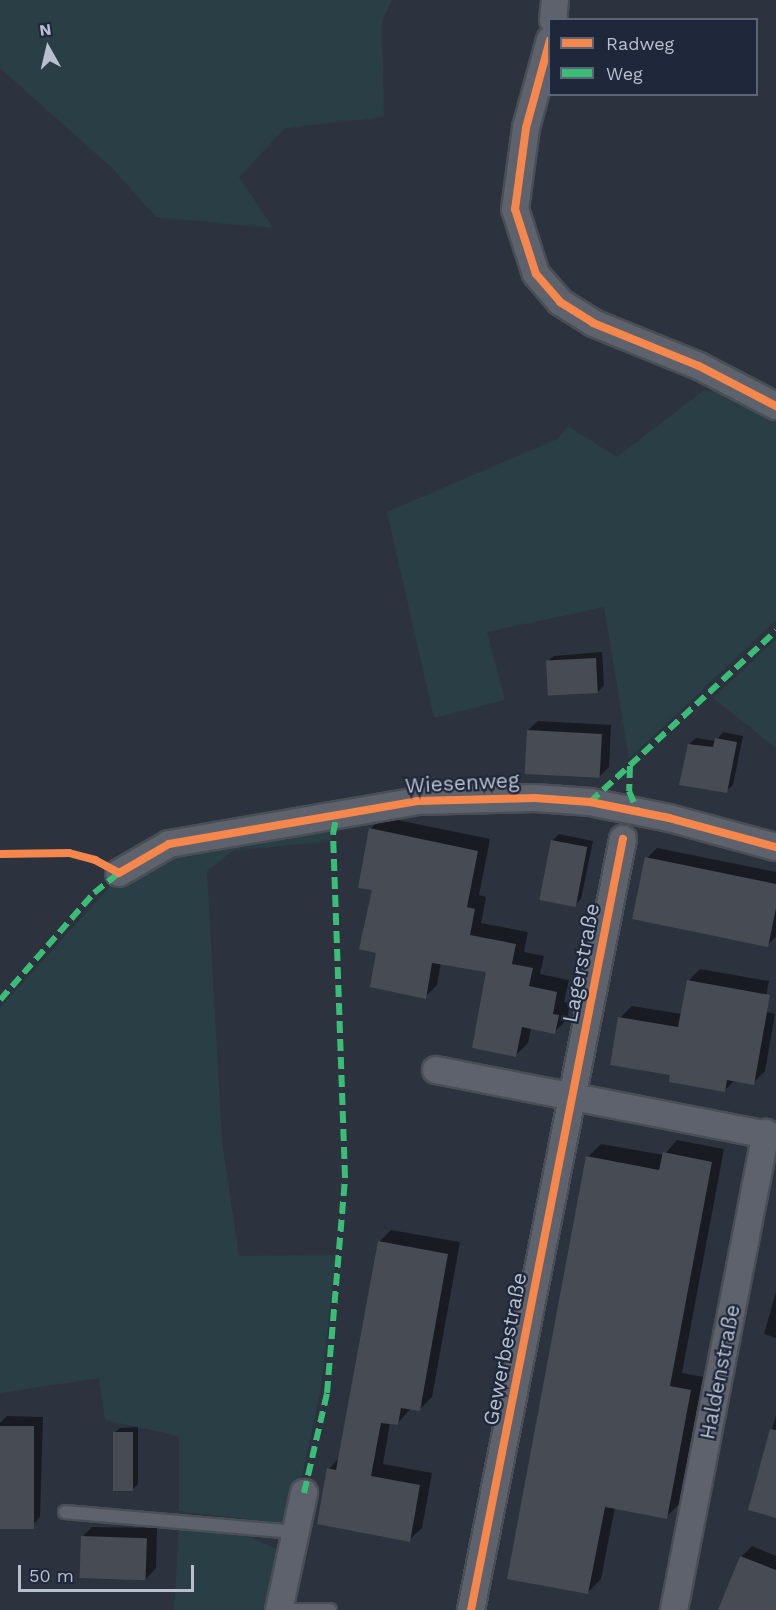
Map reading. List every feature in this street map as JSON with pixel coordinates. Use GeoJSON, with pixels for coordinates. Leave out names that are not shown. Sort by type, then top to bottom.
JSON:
{"type":"FeatureCollection","features":[{"type":"Feature","properties":{"kind":"street"},"geometry":{"type":"LineString","coordinates":[[553,18],[555,0]]}},
{"type":"Feature","properties":{"kind":"street"},"geometry":{"type":"LineString","coordinates":[[548,44],[526,129],[515,209],[536,274],[560,302],[593,323],[699,366],[776,406]]}},
{"type":"Feature","properties":{"kind":"street","name":"Wiesenweg"},"geometry":{"type":"LineString","coordinates":[[119,873],[169,844],[417,801],[535,798],[590,802],[669,818],[776,847]]}},
{"type":"Feature","properties":{"kind":"street","name":"Lagerstraße"},"geometry":{"type":"LineString","coordinates":[[574,1094],[623,839]]}},
{"type":"Feature","properties":{"kind":"street"},"geometry":{"type":"LineString","coordinates":[[436,1070],[574,1094],[771,1135]]}},
{"type":"Feature","properties":{"kind":"street","name":"Gewerbestraße"},"geometry":{"type":"LineString","coordinates":[[476,1609],[574,1094]]}},
{"type":"Feature","properties":{"kind":"street","name":"Haldenstraße"},"geometry":{"type":"LineString","coordinates":[[674,1610],[771,1135]]}},
{"type":"Feature","properties":{"kind":"street"},"geometry":{"type":"LineString","coordinates":[[279,1610],[304,1493]]}},
{"type":"Feature","properties":{"kind":"lane"},"geometry":{"type":"LineString","coordinates":[[65,1512],[294,1532]]}},
{"type":"Feature","properties":{"kind":"lane"},"geometry":{"type":"LineString","coordinates":[[294,1610],[330,1610]]}},
{"type":"Feature","properties":{"kind":"shaded area"},"geometry":{"type":"Polygon","coordinates":[[[0,0],[392,0],[382,21],[384,117],[285,128],[239,177],[273,228],[156,217],[113,169],[0,68],[0,0]]]}},
{"type":"Feature","properties":{"kind":"shaded area"},"geometry":{"type":"Polygon","coordinates":[[[704,390],[728,393],[776,417],[776,620],[629,759],[604,607],[487,632],[505,700],[434,718],[387,512],[557,439],[568,426],[617,457],[704,390]]]}},
{"type":"Feature","properties":{"kind":"shaded area"},"geometry":{"type":"Polygon","coordinates":[[[776,639],[776,748],[713,698],[776,639]]]}},
{"type":"Feature","properties":{"kind":"shaded area"},"geometry":{"type":"Polygon","coordinates":[[[328,820],[331,841],[233,851],[207,871],[222,1141],[239,1256],[336,1255],[321,1387],[293,1519],[280,1523],[179,1511],[179,1436],[105,1420],[99,1378],[0,1393],[0,1008],[116,880],[168,849],[328,820]]]}},
{"type":"Feature","properties":{"kind":"shaded area"},"geometry":{"type":"Polygon","coordinates":[[[179,1526],[246,1535],[278,1550],[282,1567],[272,1610],[174,1610],[179,1526]]]}},
{"type":"Feature","properties":{"kind":"building"},"geometry":{"type":"Polygon","coordinates":[[[596,658],[598,693],[548,696],[546,661],[596,658]]]}},
{"type":"Feature","properties":{"kind":"building"},"geometry":{"type":"Polygon","coordinates":[[[527,730],[602,734],[600,778],[525,774],[527,730]]]}},
{"type":"Feature","properties":{"kind":"building"},"geometry":{"type":"Polygon","coordinates":[[[715,738],[737,742],[727,793],[679,785],[688,744],[713,747],[715,738]]]}},
{"type":"Feature","properties":{"kind":"building"},"geometry":{"type":"Polygon","coordinates":[[[369,828],[478,851],[467,907],[475,909],[470,935],[516,944],[512,964],[533,968],[529,986],[557,992],[553,1014],[559,1015],[555,1034],[522,1027],[516,1057],[472,1048],[486,972],[432,963],[426,999],[370,987],[376,953],[359,949],[372,890],[358,888],[369,828]]]}},
{"type":"Feature","properties":{"kind":"building"},"geometry":{"type":"Polygon","coordinates":[[[551,840],[587,847],[576,907],[539,900],[551,840]]]}},
{"type":"Feature","properties":{"kind":"building"},"geometry":{"type":"Polygon","coordinates":[[[645,857],[776,884],[776,908],[768,947],[632,919],[645,857]]]}},
{"type":"Feature","properties":{"kind":"building"},"geometry":{"type":"Polygon","coordinates":[[[687,980],[770,995],[754,1085],[727,1080],[725,1092],[669,1082],[670,1075],[610,1065],[618,1017],[678,1027],[687,980]]]}},
{"type":"Feature","properties":{"kind":"building"},"geometry":{"type":"Polygon","coordinates":[[[663,1152],[712,1162],[670,1386],[691,1390],[667,1519],[605,1507],[588,1594],[507,1579],[586,1156],[659,1170],[663,1152]]]}},
{"type":"Feature","properties":{"kind":"building"},"geometry":{"type":"Polygon","coordinates":[[[378,1241],[448,1254],[420,1411],[401,1408],[398,1425],[381,1423],[371,1476],[420,1485],[410,1542],[317,1524],[327,1468],[336,1470],[378,1241]]]}},
{"type":"Feature","properties":{"kind":"building"},"geometry":{"type":"Polygon","coordinates":[[[0,1426],[34,1426],[34,1529],[0,1529],[0,1426]]]}},
{"type":"Feature","properties":{"kind":"building"},"geometry":{"type":"Polygon","coordinates":[[[770,1429],[776,1430],[776,1518],[748,1510],[770,1429]]]}},
{"type":"Feature","properties":{"kind":"building"},"geometry":{"type":"Polygon","coordinates":[[[113,1432],[133,1432],[133,1491],[113,1491],[113,1432]]]}},
{"type":"Feature","properties":{"kind":"building"},"geometry":{"type":"Polygon","coordinates":[[[81,1536],[147,1538],[145,1580],[80,1578],[81,1536]]]}},
{"type":"Feature","properties":{"kind":"building"},"geometry":{"type":"Polygon","coordinates":[[[740,1556],[776,1570],[776,1610],[718,1610],[740,1556]]]}},
{"type":"Feature","properties":{"kind":"marked path"},"geometry":{"type":"LineString","coordinates":[[590,802],[776,631]]}},
{"type":"Feature","properties":{"kind":"marked path"},"geometry":{"type":"LineString","coordinates":[[630,766],[629,791],[638,812]]}},
{"type":"Feature","properties":{"kind":"marked path"},"geometry":{"type":"LineString","coordinates":[[304,1493],[327,1393],[345,1177],[333,834],[337,814]]}},
{"type":"Feature","properties":{"kind":"marked path"},"geometry":{"type":"LineString","coordinates":[[0,1000],[94,893],[119,873],[116,871]]}},
{"type":"Feature","properties":{"kind":"cycle path"},"geometry":{"type":"LineString","coordinates":[[548,47],[526,128],[515,209],[536,274],[560,302],[593,323],[699,366],[776,406]]}},
{"type":"Feature","properties":{"kind":"cycle path"},"geometry":{"type":"LineString","coordinates":[[0,854],[69,853],[95,860],[119,873],[169,844],[417,801],[535,798],[590,802],[669,818],[776,847]]}},
{"type":"Feature","properties":{"kind":"cycle path"},"geometry":{"type":"LineString","coordinates":[[471,1610],[623,839]]}}]}
